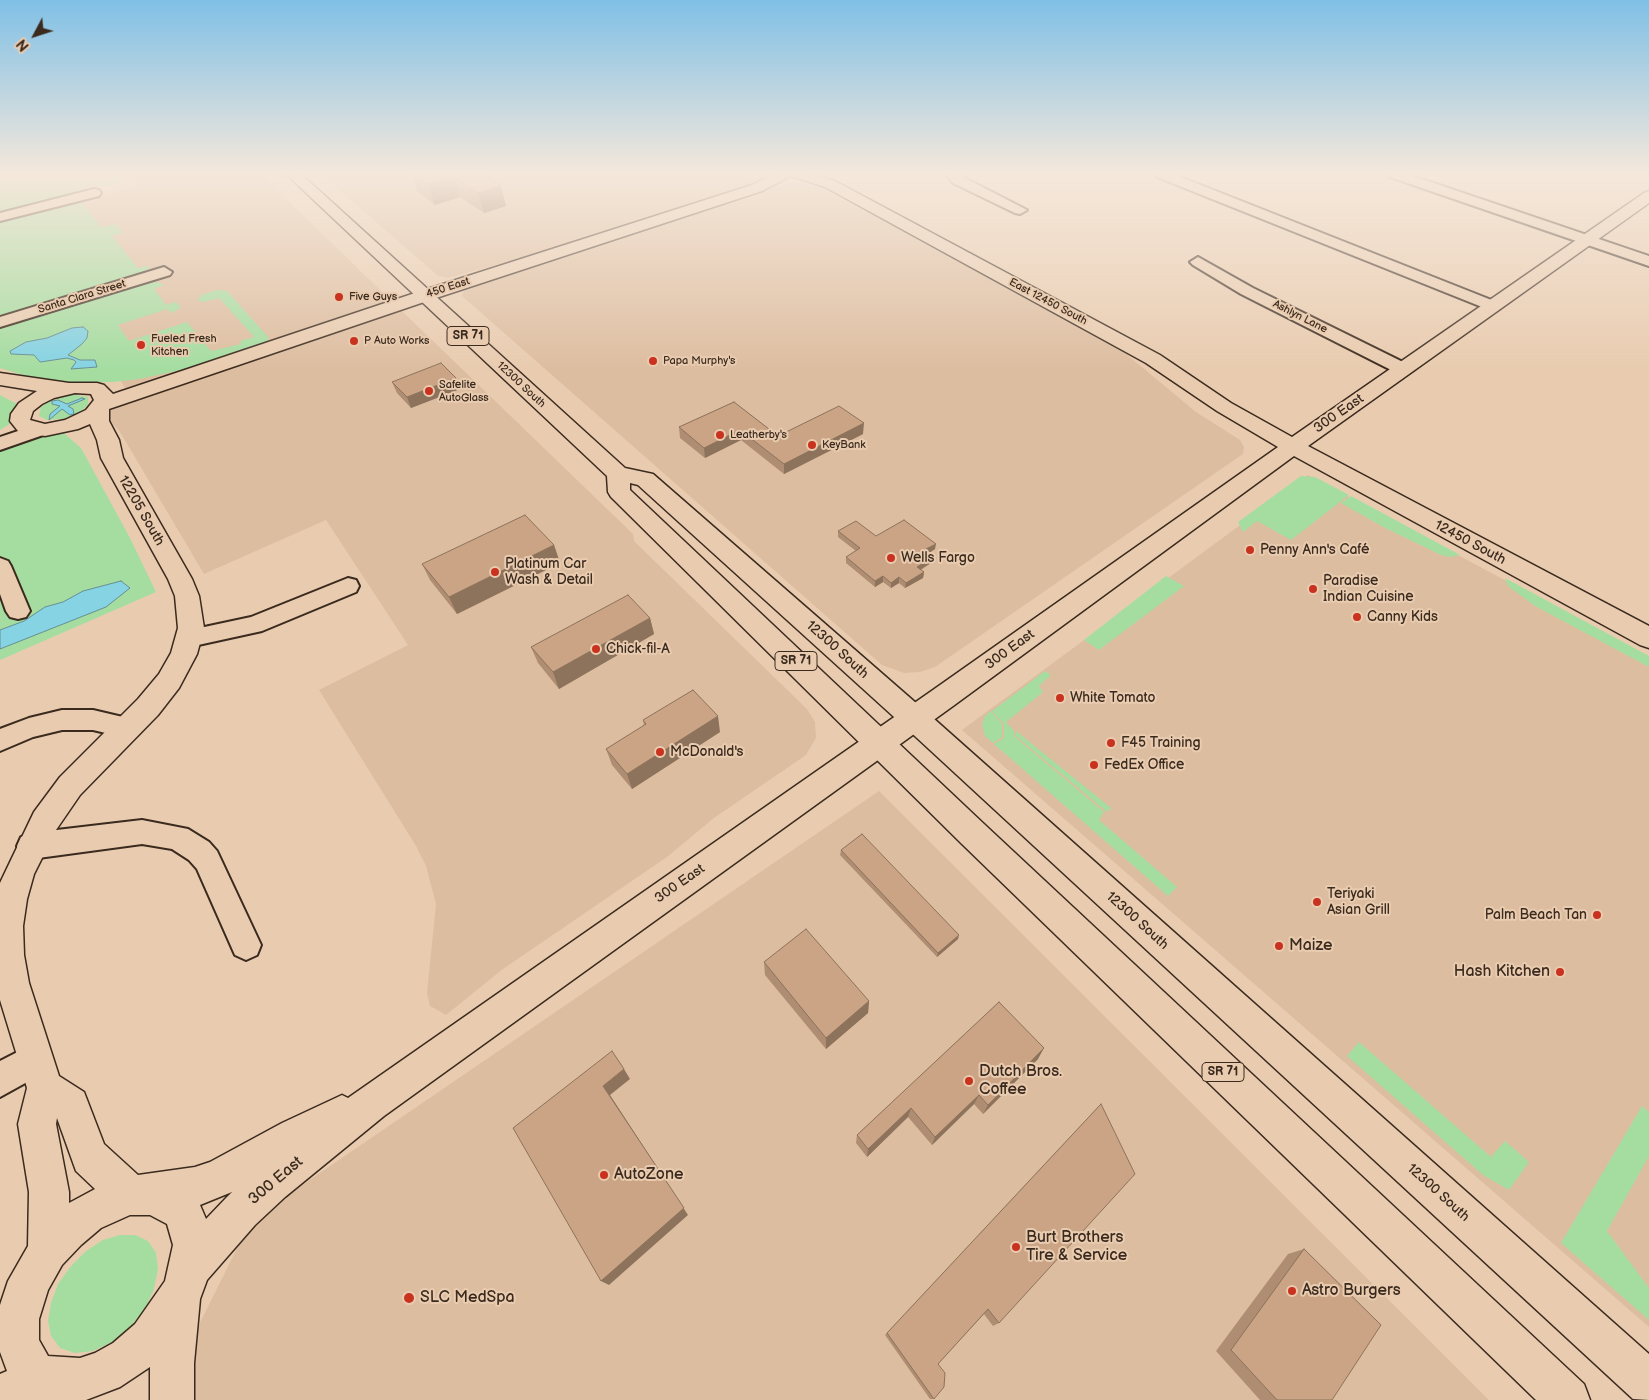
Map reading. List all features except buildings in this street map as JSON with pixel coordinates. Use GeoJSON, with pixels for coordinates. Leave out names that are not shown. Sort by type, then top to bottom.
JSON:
{"type":"FeatureCollection","features":[{"type":"Feature","properties":{"kind":"street","name":"12300 South"},"geometry":{"type":"LineString","coordinates":[[363,239],[618,474],[645,479],[914,718],[1649,1383]]}},
{"type":"Feature","properties":{"kind":"street","name":"450 East"},"geometry":{"type":"LineString","coordinates":[[92,397],[195,372],[599,239]]}},
{"type":"Feature","properties":{"kind":"street","name":"East 12450 South"},"geometry":{"type":"LineString","coordinates":[[932,239],[1153,359],[1224,408],[1292,446]]}},
{"type":"Feature","properties":{"kind":"street"},"geometry":{"type":"LineString","coordinates":[[1326,239],[1493,306]]}},
{"type":"Feature","properties":{"kind":"street","name":"300 East"},"geometry":{"type":"LineString","coordinates":[[186,1280],[241,1211],[272,1183],[371,1104],[914,718],[1292,446],[1586,240]]}},
{"type":"Feature","properties":{"kind":"street"},"geometry":{"type":"LineString","coordinates":[[1586,240],[1649,261]]}},
{"type":"Feature","properties":{"kind":"street","name":"Ashlyn Lane"},"geometry":{"type":"LineString","coordinates":[[1198,262],[1247,291],[1403,369]]}},
{"type":"Feature","properties":{"kind":"street","name":"Santa Clara Street"},"geometry":{"type":"LineString","coordinates":[[0,322],[164,272]]}},
{"type":"Feature","properties":{"kind":"street"},"geometry":{"type":"LineString","coordinates":[[0,379],[92,397]]}},
{"type":"Feature","properties":{"kind":"street"},"geometry":{"type":"LineString","coordinates":[[0,384],[16,394],[22,414]]}},
{"type":"Feature","properties":{"kind":"street"},"geometry":{"type":"LineString","coordinates":[[0,430],[22,414],[35,400],[47,394],[92,397]]}},
{"type":"Feature","properties":{"kind":"street"},"geometry":{"type":"LineString","coordinates":[[0,444],[83,420],[92,397]]}},
{"type":"Feature","properties":{"kind":"street","name":"12205 South"},"geometry":{"type":"LineString","coordinates":[[40,1073],[12,983],[7,955],[7,926],[11,900],[31,846],[57,803],[170,681],[184,654],[189,638],[190,616],[187,596],[172,563],[112,458],[108,440],[99,421],[92,397]]}},
{"type":"Feature","properties":{"kind":"street","name":"12205 South"},"geometry":{"type":"LineString","coordinates":[[22,414],[20,421],[25,426],[48,429],[87,440],[112,458]]}},
{"type":"Feature","properties":{"kind":"street","name":"12450 South"},"geometry":{"type":"LineString","coordinates":[[1292,446],[1649,638]]}},
{"type":"Feature","properties":{"kind":"street","name":"SR 71"},"geometry":{"type":"LineString","coordinates":[[618,474],[619,492],[880,742],[1549,1393]]}},
{"type":"Feature","properties":{"kind":"street"},"geometry":{"type":"LineString","coordinates":[[0,567],[18,611]]}},
{"type":"Feature","properties":{"kind":"street"},"geometry":{"type":"LineString","coordinates":[[189,638],[254,625],[348,586]]}},
{"type":"Feature","properties":{"kind":"street"},"geometry":{"type":"LineString","coordinates":[[0,740],[30,728],[62,720],[93,720],[127,728]]}},
{"type":"Feature","properties":{"kind":"street"},"geometry":{"type":"LineString","coordinates":[[31,846],[142,832],[178,838],[194,847],[207,860],[246,945]]}},
{"type":"Feature","properties":{"kind":"street"},"geometry":{"type":"LineString","coordinates":[[0,1080],[40,1073]]}},
{"type":"Feature","properties":{"kind":"street"},"geometry":{"type":"LineString","coordinates":[[40,1073],[71,1105],[90,1157],[140,1195],[167,1200],[181,1210],[189,1226],[193,1245],[173,1345],[172,1400]]}},
{"type":"Feature","properties":{"kind":"street"},"geometry":{"type":"LineString","coordinates":[[40,1073],[37,1124],[49,1192],[40,1263],[23,1296],[18,1319],[18,1340],[23,1357],[33,1371],[65,1387]]}},
{"type":"Feature","properties":{"kind":"street","name":"300 East"},"geometry":{"type":"LineString","coordinates":[[40,1263],[66,1231],[87,1214],[110,1202],[140,1195],[195,1187],[217,1179],[319,1124],[371,1104]]}},
{"type":"Feature","properties":{"kind":"street"},"geometry":{"type":"LineString","coordinates":[[0,1319],[40,1263]]}},
{"type":"Feature","properties":{"kind":"street"},"geometry":{"type":"LineString","coordinates":[[0,1396],[65,1387],[105,1372],[128,1358],[150,1339],[168,1316],[186,1280]]}},
{"type":"Feature","properties":{"kind":"shaded area"},"geometry":{"type":"Polygon","coordinates":[[[48,239],[328,239],[633,534],[634,541],[807,709],[815,722],[816,738],[806,755],[714,818],[667,857],[503,969],[446,1015],[430,1006],[427,993],[436,904],[426,866],[416,846],[319,690],[408,645],[326,520],[204,574],[120,432],[109,420],[109,412],[112,408],[131,398],[94,335],[48,239]]]}},
{"type":"Feature","properties":{"kind":"shaded area"},"geometry":{"type":"Polygon","coordinates":[[[396,239],[582,239],[448,278],[437,275],[396,239]]]}},
{"type":"Feature","properties":{"kind":"shaded area"},"geometry":{"type":"Polygon","coordinates":[[[614,239],[919,239],[982,272],[1125,353],[1196,412],[1240,440],[1244,447],[1243,454],[935,667],[920,672],[904,673],[882,665],[462,296],[465,289],[614,239]]]}},
{"type":"Feature","properties":{"kind":"shaded area"},"geometry":{"type":"Polygon","coordinates":[[[1308,475],[1649,657],[1649,1327],[962,730],[1308,475]]]}},
{"type":"Feature","properties":{"kind":"shaded area"},"geometry":{"type":"Polygon","coordinates":[[[879,791],[1489,1400],[191,1400],[180,1363],[251,1220],[879,791]]]}},
{"type":"Feature","properties":{"kind":"green space"},"geometry":{"type":"Polygon","coordinates":[[[0,239],[115,239],[138,268],[150,267],[142,275],[147,283],[158,282],[164,285],[154,289],[166,305],[176,302],[181,307],[172,313],[167,309],[118,325],[129,341],[187,322],[211,351],[241,344],[240,341],[254,337],[219,298],[203,302],[198,301],[201,295],[217,290],[227,291],[269,338],[266,345],[214,363],[139,379],[114,382],[58,383],[40,380],[0,368],[0,239]]]}},
{"type":"Feature","properties":{"kind":"green space"},"geometry":{"type":"Polygon","coordinates":[[[70,394],[88,397],[88,405],[79,413],[63,419],[47,420],[39,416],[41,407],[46,403],[70,394]]]}},
{"type":"Feature","properties":{"kind":"green space"},"geometry":{"type":"Polygon","coordinates":[[[0,395],[23,407],[21,417],[0,430],[0,395]]]}},
{"type":"Feature","properties":{"kind":"green space"},"geometry":{"type":"Polygon","coordinates":[[[58,428],[81,448],[130,538],[156,592],[0,660],[0,444],[58,428]]]}},
{"type":"Feature","properties":{"kind":"green space"},"geometry":{"type":"Polygon","coordinates":[[[1301,476],[1315,477],[1349,495],[1291,540],[1257,521],[1243,532],[1238,522],[1301,476]]]}},
{"type":"Feature","properties":{"kind":"green space"},"geometry":{"type":"Polygon","coordinates":[[[1351,496],[1460,555],[1450,557],[1441,555],[1385,528],[1341,503],[1351,496]]]}},
{"type":"Feature","properties":{"kind":"green space"},"geometry":{"type":"Polygon","coordinates":[[[1166,576],[1184,586],[1099,650],[1084,640],[1166,576]]]}},
{"type":"Feature","properties":{"kind":"green space"},"geometry":{"type":"Polygon","coordinates":[[[1505,578],[1649,656],[1649,667],[1535,606],[1508,586],[1505,578]]]}},
{"type":"Feature","properties":{"kind":"green space"},"geometry":{"type":"Polygon","coordinates":[[[1045,671],[1051,675],[1039,686],[1043,692],[1006,722],[1014,731],[1015,737],[1104,812],[1099,820],[1177,887],[1168,896],[994,744],[1004,738],[1004,724],[992,711],[1045,671]]]}},
{"type":"Feature","properties":{"kind":"green space"},"geometry":{"type":"Polygon","coordinates":[[[991,711],[1002,724],[1002,737],[993,743],[985,736],[982,725],[985,716],[991,711]]]}},
{"type":"Feature","properties":{"kind":"green space"},"geometry":{"type":"Polygon","coordinates":[[[1016,731],[1111,808],[1107,812],[1016,736],[1016,731]]]}},
{"type":"Feature","properties":{"kind":"green space"},"geometry":{"type":"Polygon","coordinates":[[[1359,1042],[1491,1157],[1505,1141],[1529,1162],[1509,1190],[1483,1175],[1347,1056],[1359,1042]]]}},
{"type":"Feature","properties":{"kind":"green space"},"geometry":{"type":"Polygon","coordinates":[[[1642,1106],[1649,1112],[1649,1156],[1607,1231],[1649,1288],[1649,1320],[1561,1243],[1642,1106]]]}},
{"type":"Feature","properties":{"kind":"green space"},"geometry":{"type":"Polygon","coordinates":[[[120,1235],[135,1235],[148,1241],[156,1253],[158,1269],[154,1289],[145,1309],[130,1327],[112,1342],[93,1351],[75,1353],[60,1348],[51,1336],[48,1321],[51,1303],[58,1284],[71,1266],[86,1251],[103,1240],[120,1235]]]}},
{"type":"Feature","properties":{"kind":"water"},"geometry":{"type":"Polygon","coordinates":[[[83,327],[88,331],[87,338],[68,355],[80,360],[95,360],[97,367],[71,369],[76,362],[67,358],[40,362],[34,355],[11,354],[10,351],[26,342],[47,338],[72,328],[83,327]]]}},
{"type":"Feature","properties":{"kind":"water"},"geometry":{"type":"Polygon","coordinates":[[[82,398],[85,399],[68,406],[73,409],[74,414],[70,415],[62,409],[49,420],[50,414],[60,406],[52,404],[52,401],[58,400],[67,404],[82,398]]]}},
{"type":"Feature","properties":{"kind":"water"},"geometry":{"type":"Polygon","coordinates":[[[121,581],[130,588],[106,607],[0,649],[0,630],[24,621],[45,607],[63,602],[83,591],[121,581]]]}},
{"type":"Feature","properties":{"kind":"place","name":"Five Guys"},"geometry":{"type":"Point","coordinates":[339,297]}},
{"type":"Feature","properties":{"kind":"place","name":"P Auto Works"},"geometry":{"type":"Point","coordinates":[354,341]}},
{"type":"Feature","properties":{"kind":"place","name":"Fueled Fresh Kitchen"},"geometry":{"type":"Point","coordinates":[141,345]}},
{"type":"Feature","properties":{"kind":"place","name":"Papa Murphy's"},"geometry":{"type":"Point","coordinates":[653,361]}},
{"type":"Feature","properties":{"kind":"place","name":"Safelite AutoGlass"},"geometry":{"type":"Point","coordinates":[429,391]}},
{"type":"Feature","properties":{"kind":"place","name":"Leatherby's"},"geometry":{"type":"Point","coordinates":[720,435]}},
{"type":"Feature","properties":{"kind":"place","name":"KeyBank"},"geometry":{"type":"Point","coordinates":[812,445]}},
{"type":"Feature","properties":{"kind":"place","name":"Penny Ann's Café"},"geometry":{"type":"Point","coordinates":[1250,550]}},
{"type":"Feature","properties":{"kind":"place","name":"Wells Fargo"},"geometry":{"type":"Point","coordinates":[891,558]}},
{"type":"Feature","properties":{"kind":"place","name":"Platinum Car Wash & Detail"},"geometry":{"type":"Point","coordinates":[495,572]}},
{"type":"Feature","properties":{"kind":"place","name":"Paradise Indian Cuisine"},"geometry":{"type":"Point","coordinates":[1313,589]}},
{"type":"Feature","properties":{"kind":"place","name":"Canny Kids"},"geometry":{"type":"Point","coordinates":[1357,617]}},
{"type":"Feature","properties":{"kind":"place","name":"Chick-fil-A"},"geometry":{"type":"Point","coordinates":[596,649]}},
{"type":"Feature","properties":{"kind":"place","name":"White Tomato"},"geometry":{"type":"Point","coordinates":[1060,698]}},
{"type":"Feature","properties":{"kind":"place","name":"F45 Training"},"geometry":{"type":"Point","coordinates":[1111,743]}},
{"type":"Feature","properties":{"kind":"place","name":"McDonald's"},"geometry":{"type":"Point","coordinates":[660,752]}},
{"type":"Feature","properties":{"kind":"place","name":"FedEx Office"},"geometry":{"type":"Point","coordinates":[1094,765]}},
{"type":"Feature","properties":{"kind":"place","name":"Teriyaki Asian Grill"},"geometry":{"type":"Point","coordinates":[1317,902]}},
{"type":"Feature","properties":{"kind":"place","name":"Palm Beach Tan"},"geometry":{"type":"Point","coordinates":[1597,915]}},
{"type":"Feature","properties":{"kind":"place","name":"Maize"},"geometry":{"type":"Point","coordinates":[1279,946]}},
{"type":"Feature","properties":{"kind":"place","name":"Hash Kitchen"},"geometry":{"type":"Point","coordinates":[1560,972]}},
{"type":"Feature","properties":{"kind":"place","name":"Dutch Bros. Coffee"},"geometry":{"type":"Point","coordinates":[969,1081]}},
{"type":"Feature","properties":{"kind":"place","name":"AutoZone"},"geometry":{"type":"Point","coordinates":[604,1175]}},
{"type":"Feature","properties":{"kind":"place","name":"Burt Brothers Tire & Service"},"geometry":{"type":"Point","coordinates":[1016,1247]}},
{"type":"Feature","properties":{"kind":"place","name":"Astro Burgers"},"geometry":{"type":"Point","coordinates":[1292,1291]}},
{"type":"Feature","properties":{"kind":"place","name":"SLC MedSpa"},"geometry":{"type":"Point","coordinates":[409,1298]}}]}
